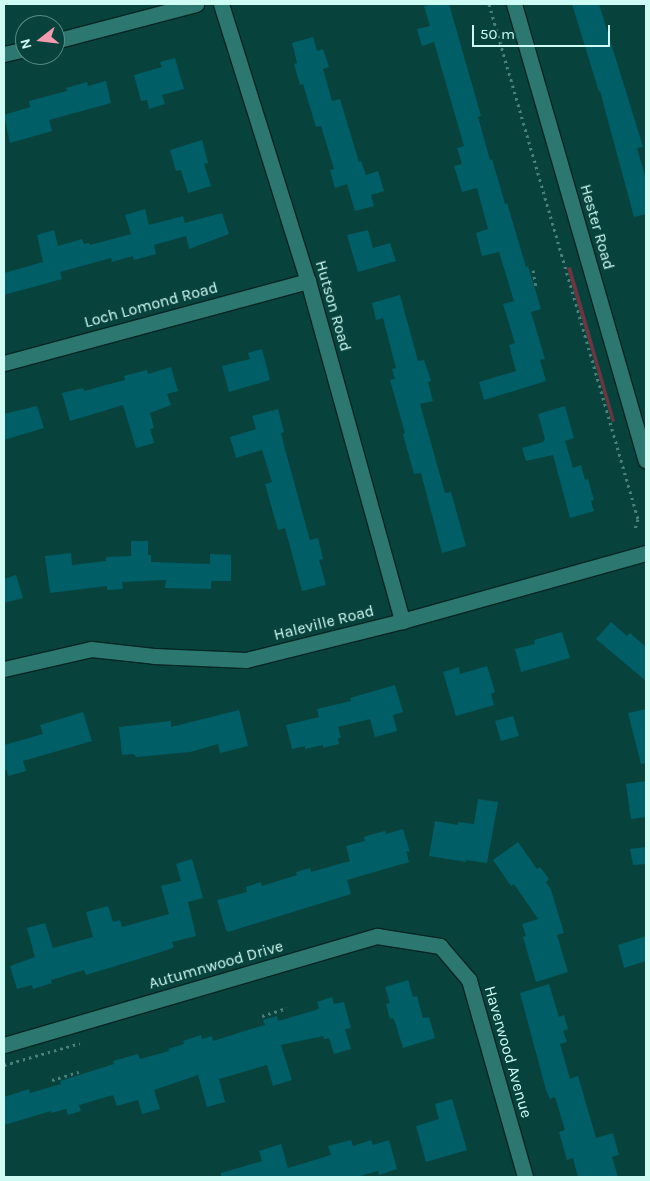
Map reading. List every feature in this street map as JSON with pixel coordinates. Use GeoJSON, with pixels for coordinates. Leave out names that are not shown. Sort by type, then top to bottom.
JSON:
{"type":"FeatureCollection","features":[{"type":"Feature","properties":{"kind":"street"},"geometry":{"type":"LineString","coordinates":[[65,38],[196,4]]}},
{"type":"Feature","properties":{"kind":"street","name":"Hutson Road"},"geometry":{"type":"LineString","coordinates":[[221,4],[308,281],[402,621]]}},
{"type":"Feature","properties":{"kind":"street","name":"Hester Road"},"geometry":{"type":"LineString","coordinates":[[514,4],[646,460]]}},
{"type":"Feature","properties":{"kind":"street","name":"Loch Lomond Road"},"geometry":{"type":"LineString","coordinates":[[4,363],[308,281]]}},
{"type":"Feature","properties":{"kind":"street","name":"Haleville Road"},"geometry":{"type":"LineString","coordinates":[[4,670],[91,649],[154,656],[246,660],[402,621],[646,553]]}},
{"type":"Feature","properties":{"kind":"street","name":"Autumnwood Drive"},"geometry":{"type":"LineString","coordinates":[[4,1045],[377,936],[440,946]]}},
{"type":"Feature","properties":{"kind":"street","name":"Haverwood Avenue"},"geometry":{"type":"LineString","coordinates":[[440,946],[469,980],[525,1177]]}},
{"type":"Feature","properties":{"kind":"path"},"geometry":{"type":"LineString","coordinates":[[489,4],[638,519],[635,529]]}},
{"type":"Feature","properties":{"kind":"path"},"geometry":{"type":"LineString","coordinates":[[533,270],[536,287]]}},
{"type":"Feature","properties":{"kind":"path"},"geometry":{"type":"LineString","coordinates":[[262,1016],[287,1008]]}},
{"type":"Feature","properties":{"kind":"path"},"geometry":{"type":"LineString","coordinates":[[4,1065],[80,1043]]}},
{"type":"Feature","properties":{"kind":"path"},"geometry":{"type":"LineString","coordinates":[[52,1080],[79,1072]]}},
{"type":"Feature","properties":{"kind":"shaded area"},"geometry":{"type":"Polygon","coordinates":[[[571,267],[615,421],[612,422],[567,268],[571,267]]]}},
{"type":"Feature","properties":{"kind":"building"},"geometry":{"type":"Polygon","coordinates":[[[449,4],[481,116],[478,117],[490,160],[492,159],[505,204],[507,203],[541,309],[531,312],[545,359],[540,360],[546,381],[484,400],[479,382],[516,371],[509,345],[515,343],[503,304],[514,301],[499,252],[482,256],[476,233],[488,229],[477,188],[462,192],[454,166],[462,164],[457,148],[464,146],[434,42],[422,46],[417,29],[430,26],[424,6],[449,4]]]}},
{"type":"Feature","properties":{"kind":"building"},"geometry":{"type":"Polygon","coordinates":[[[572,4],[599,4],[643,147],[637,148],[646,179],[646,214],[634,217],[600,91],[572,4]]]}},
{"type":"Feature","properties":{"kind":"building"},"geometry":{"type":"Polygon","coordinates":[[[313,37],[317,51],[323,49],[329,67],[323,69],[332,101],[340,99],[359,162],[361,161],[366,175],[378,171],[384,191],[371,195],[374,206],[355,211],[347,184],[335,188],[330,170],[334,169],[321,126],[316,127],[303,84],[300,85],[294,64],[297,63],[292,43],[313,37]]]}},
{"type":"Feature","properties":{"kind":"building"},"geometry":{"type":"Polygon","coordinates":[[[175,58],[184,89],[162,95],[165,104],[149,109],[147,100],[141,101],[134,75],[162,67],[160,62],[175,58]]]}},
{"type":"Feature","properties":{"kind":"building"},"geometry":{"type":"Polygon","coordinates":[[[106,81],[111,103],[49,120],[52,131],[10,143],[4,115],[30,107],[29,101],[67,91],[66,88],[87,82],[88,86],[106,81]]]}},
{"type":"Feature","properties":{"kind":"building"},"geometry":{"type":"Polygon","coordinates":[[[202,140],[208,163],[204,164],[211,186],[188,193],[181,170],[176,171],[170,150],[202,140]]]}},
{"type":"Feature","properties":{"kind":"building"},"geometry":{"type":"Polygon","coordinates":[[[145,209],[149,225],[183,216],[185,223],[222,213],[229,234],[189,249],[186,236],[154,245],[156,254],[134,260],[133,256],[112,262],[111,258],[60,272],[62,279],[4,295],[4,273],[43,262],[37,235],[54,230],[58,246],[82,239],[84,244],[89,243],[90,245],[131,234],[125,215],[145,209]]]}},
{"type":"Feature","properties":{"kind":"building"},"geometry":{"type":"Polygon","coordinates":[[[368,230],[373,248],[390,243],[396,261],[358,272],[347,235],[368,230]]]}},
{"type":"Feature","properties":{"kind":"building"},"geometry":{"type":"Polygon","coordinates":[[[400,295],[418,361],[424,360],[431,381],[428,382],[433,401],[420,404],[445,493],[451,492],[466,546],[442,553],[421,473],[414,474],[403,434],[405,433],[390,380],[395,379],[392,369],[396,368],[383,318],[376,320],[372,303],[400,295]]]}},
{"type":"Feature","properties":{"kind":"building"},"geometry":{"type":"Polygon","coordinates":[[[262,349],[270,380],[229,392],[222,366],[250,359],[248,353],[262,349]]]}},
{"type":"Feature","properties":{"kind":"building"},"geometry":{"type":"Polygon","coordinates":[[[171,367],[178,391],[167,394],[171,405],[150,413],[154,428],[150,429],[154,443],[136,448],[123,405],[70,421],[62,393],[83,388],[84,391],[125,380],[124,376],[147,370],[148,374],[171,367]]]}},
{"type":"Feature","properties":{"kind":"building"},"geometry":{"type":"Polygon","coordinates":[[[37,406],[44,428],[4,440],[4,414],[37,406]]]}},
{"type":"Feature","properties":{"kind":"building"},"geometry":{"type":"Polygon","coordinates":[[[565,406],[574,438],[565,441],[573,468],[581,465],[585,480],[588,479],[594,500],[591,501],[594,511],[570,518],[553,455],[526,461],[522,448],[543,442],[545,439],[538,414],[565,406]]]}},
{"type":"Feature","properties":{"kind":"building"},"geometry":{"type":"Polygon","coordinates":[[[278,409],[284,432],[281,433],[310,540],[318,538],[323,559],[319,560],[326,585],[302,591],[285,528],[278,530],[265,484],[272,482],[262,450],[236,458],[230,437],[256,429],[252,416],[278,409]]]}},
{"type":"Feature","properties":{"kind":"building"},"geometry":{"type":"Polygon","coordinates":[[[131,541],[148,541],[148,555],[151,555],[151,562],[210,564],[210,554],[231,555],[231,581],[211,581],[211,589],[165,588],[166,580],[122,582],[123,589],[107,590],[107,586],[50,593],[45,556],[71,553],[72,565],[106,561],[106,557],[131,556],[131,541]]]}},
{"type":"Feature","properties":{"kind":"building"},"geometry":{"type":"Polygon","coordinates":[[[16,575],[23,598],[4,603],[4,579],[16,575]]]}},
{"type":"Feature","properties":{"kind":"building"},"geometry":{"type":"Polygon","coordinates":[[[611,622],[627,636],[630,633],[646,647],[646,681],[596,639],[611,622]]]}},
{"type":"Feature","properties":{"kind":"building"},"geometry":{"type":"Polygon","coordinates":[[[562,632],[570,658],[521,672],[515,649],[535,644],[534,640],[562,632]]]}},
{"type":"Feature","properties":{"kind":"building"},"geometry":{"type":"Polygon","coordinates":[[[487,666],[495,692],[491,694],[494,705],[456,716],[443,672],[459,667],[460,674],[487,666]]]}},
{"type":"Feature","properties":{"kind":"building"},"geometry":{"type":"Polygon","coordinates":[[[395,685],[403,712],[393,715],[397,731],[375,737],[370,719],[338,727],[341,738],[338,738],[339,744],[323,748],[323,745],[305,749],[305,746],[292,749],[286,725],[319,717],[317,709],[351,701],[350,698],[395,685]]]}},
{"type":"Feature","properties":{"kind":"building"},"geometry":{"type":"Polygon","coordinates":[[[646,709],[646,763],[641,764],[628,713],[646,709]]]}},
{"type":"Feature","properties":{"kind":"building"},"geometry":{"type":"Polygon","coordinates":[[[239,710],[248,746],[220,753],[218,744],[190,752],[136,757],[134,754],[122,755],[119,727],[171,721],[171,727],[239,710]]]}},
{"type":"Feature","properties":{"kind":"building"},"geometry":{"type":"Polygon","coordinates":[[[83,712],[92,741],[23,761],[26,771],[8,776],[7,770],[4,771],[4,745],[43,734],[40,725],[83,712]]]}},
{"type":"Feature","properties":{"kind":"building"},"geometry":{"type":"Polygon","coordinates":[[[513,716],[519,736],[501,741],[495,721],[513,716]]]}},
{"type":"Feature","properties":{"kind":"building"},"geometry":{"type":"Polygon","coordinates":[[[646,781],[646,817],[631,819],[626,784],[646,781]]]}},
{"type":"Feature","properties":{"kind":"building"},"geometry":{"type":"Polygon","coordinates":[[[478,799],[498,802],[487,863],[466,860],[466,862],[429,856],[435,821],[458,825],[458,822],[474,824],[478,799]]]}},
{"type":"Feature","properties":{"kind":"building"},"geometry":{"type":"Polygon","coordinates":[[[403,829],[410,852],[406,851],[409,862],[347,880],[351,894],[228,932],[226,930],[217,900],[247,892],[246,887],[261,882],[262,886],[297,875],[296,872],[310,868],[311,872],[350,861],[346,846],[365,841],[364,837],[370,835],[385,831],[386,834],[403,829]]]}},
{"type":"Feature","properties":{"kind":"building"},"geometry":{"type":"Polygon","coordinates":[[[518,842],[537,869],[540,867],[549,879],[546,882],[551,890],[564,933],[557,935],[568,972],[536,982],[523,937],[526,936],[522,924],[538,919],[514,884],[511,886],[493,860],[518,842]]]}},
{"type":"Feature","properties":{"kind":"building"},"geometry":{"type":"Polygon","coordinates":[[[646,847],[646,864],[633,865],[630,849],[646,847]]]}},
{"type":"Feature","properties":{"kind":"building"},"geometry":{"type":"Polygon","coordinates":[[[192,859],[203,898],[188,902],[196,936],[172,942],[174,947],[170,949],[86,975],[84,970],[51,980],[52,983],[33,989],[32,985],[17,989],[10,966],[35,957],[27,928],[45,923],[53,948],[93,937],[86,912],[108,906],[113,922],[120,920],[122,927],[169,914],[161,886],[181,881],[176,864],[192,859]]]}},
{"type":"Feature","properties":{"kind":"building"},"geometry":{"type":"Polygon","coordinates":[[[646,936],[646,961],[624,968],[618,945],[646,936]]]}},
{"type":"Feature","properties":{"kind":"building"},"geometry":{"type":"Polygon","coordinates":[[[408,980],[413,997],[417,996],[423,1018],[429,1017],[435,1038],[403,1048],[395,1022],[393,1018],[390,1019],[386,1004],[390,1003],[385,987],[408,980]]]}},
{"type":"Feature","properties":{"kind":"building"},"geometry":{"type":"Polygon","coordinates":[[[549,984],[559,1017],[564,1015],[568,1029],[563,1031],[567,1042],[560,1044],[570,1079],[578,1076],[596,1138],[613,1133],[619,1155],[612,1157],[618,1177],[578,1177],[573,1158],[567,1160],[559,1132],[565,1130],[555,1097],[550,1099],[546,1090],[520,993],[549,984]]]}},
{"type":"Feature","properties":{"kind":"building"},"geometry":{"type":"Polygon","coordinates":[[[332,997],[334,1004],[344,1002],[351,1028],[345,1029],[351,1049],[334,1054],[329,1038],[324,1039],[323,1036],[281,1045],[292,1080],[273,1086],[267,1065],[219,1079],[225,1102],[207,1107],[198,1075],[154,1090],[160,1109],[142,1114],[138,1100],[117,1106],[113,1095],[79,1105],[81,1111],[68,1115],[66,1109],[51,1113],[51,1111],[4,1125],[4,1097],[29,1089],[30,1093],[61,1084],[60,1081],[114,1064],[113,1061],[138,1054],[140,1059],[169,1051],[168,1049],[184,1044],[183,1041],[201,1035],[202,1039],[212,1036],[213,1041],[265,1025],[263,1020],[277,1016],[278,1021],[316,1010],[319,1008],[317,1002],[332,997]]]}},
{"type":"Feature","properties":{"kind":"building"},"geometry":{"type":"Polygon","coordinates":[[[452,1099],[467,1150],[426,1162],[416,1126],[439,1119],[435,1104],[452,1099]]]}},
{"type":"Feature","properties":{"kind":"building"},"geometry":{"type":"Polygon","coordinates":[[[351,1140],[353,1146],[371,1140],[373,1145],[389,1140],[397,1169],[379,1175],[378,1171],[356,1177],[221,1177],[221,1173],[262,1161],[259,1151],[281,1144],[288,1168],[331,1155],[328,1146],[351,1140]]]}}]}
